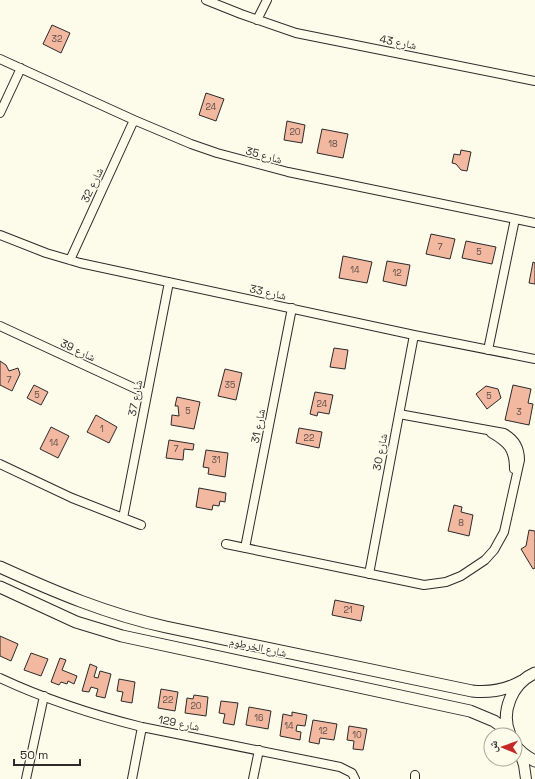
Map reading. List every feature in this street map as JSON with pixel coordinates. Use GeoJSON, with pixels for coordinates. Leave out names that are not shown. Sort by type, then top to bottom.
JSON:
{"type":"FeatureCollection","features":[{"type":"Feature","properties":{"kind":"main road","name":"شارع الخرطوم"},"geometry":{"type":"LineString","coordinates":[[0,566],[85,604],[127,618],[472,691],[491,692],[501,690],[522,681],[535,673]]}},
{"type":"Feature","properties":{"kind":"main road","name":"شارع الخرطوم"},"geometry":{"type":"LineString","coordinates":[[0,587],[64,617],[122,636],[470,711],[494,721],[502,727]]}},
{"type":"Feature","properties":{"kind":"main road"},"geometry":{"type":"LineString","coordinates":[[508,727],[506,721],[508,704],[515,690],[522,681]]}},
{"type":"Feature","properties":{"kind":"main road"},"geometry":{"type":"LineString","coordinates":[[523,753],[528,758],[535,761]]}},
{"type":"Feature","properties":{"kind":"street","name":"شارع 43"},"geometry":{"type":"LineString","coordinates":[[206,0],[284,30],[312,37],[535,81]]}},
{"type":"Feature","properties":{"kind":"street"},"geometry":{"type":"LineString","coordinates":[[257,20],[267,0]]}},
{"type":"Feature","properties":{"kind":"street","name":"شارع 35"},"geometry":{"type":"LineString","coordinates":[[0,59],[190,144],[266,167],[535,223]]}},
{"type":"Feature","properties":{"kind":"street"},"geometry":{"type":"LineString","coordinates":[[0,113],[21,68]]}},
{"type":"Feature","properties":{"kind":"street","name":"شارع 32"},"geometry":{"type":"LineString","coordinates":[[70,260],[134,120]]}},
{"type":"Feature","properties":{"kind":"street"},"geometry":{"type":"LineString","coordinates":[[488,350],[516,219]]}},
{"type":"Feature","properties":{"kind":"street","name":"شارع 33"},"geometry":{"type":"LineString","coordinates":[[0,235],[70,260],[414,335],[535,359]]}},
{"type":"Feature","properties":{"kind":"street","name":"شارع 37"},"geometry":{"type":"LineString","coordinates":[[123,518],[169,282]]}},
{"type":"Feature","properties":{"kind":"street","name":"شارع 31"},"geometry":{"type":"LineString","coordinates":[[245,548],[292,308]]}},
{"type":"Feature","properties":{"kind":"street","name":"شارع 39"},"geometry":{"type":"LineString","coordinates":[[0,326],[147,394]]}},
{"type":"Feature","properties":{"kind":"street","name":"شارع 30"},"geometry":{"type":"LineString","coordinates":[[368,574],[414,335]]}},
{"type":"Feature","properties":{"kind":"street"},"geometry":{"type":"LineString","coordinates":[[226,544],[424,585],[446,582],[461,576],[485,560],[498,544],[504,532],[515,480],[512,452],[507,444],[502,440],[484,430],[399,414]]}},
{"type":"Feature","properties":{"kind":"street"},"geometry":{"type":"LineString","coordinates":[[0,464],[72,498],[141,525]]}},
{"type":"Feature","properties":{"kind":"street","name":"شارع 129"},"geometry":{"type":"LineString","coordinates":[[0,678],[91,713],[142,727],[340,767],[352,773],[355,779]]}},
{"type":"Feature","properties":{"kind":"street"},"geometry":{"type":"LineString","coordinates":[[26,779],[44,696]]}},
{"type":"Feature","properties":{"kind":"street"},"geometry":{"type":"LineString","coordinates":[[132,779],[142,727]]}},
{"type":"Feature","properties":{"kind":"street"},"geometry":{"type":"LineString","coordinates":[[253,779],[259,750]]}},
{"type":"Feature","properties":{"kind":"street"},"geometry":{"type":"LineString","coordinates":[[523,762],[526,779]]}},
{"type":"Feature","properties":{"kind":"building"},"geometry":{"type":"Polygon","coordinates":[[[52,25],[70,33],[61,53],[43,44],[52,25]]]}},
{"type":"Feature","properties":{"kind":"building"},"geometry":{"type":"Polygon","coordinates":[[[206,93],[224,99],[216,121],[199,115],[206,93]]]}},
{"type":"Feature","properties":{"kind":"building"},"geometry":{"type":"Polygon","coordinates":[[[287,121],[305,125],[302,143],[284,140],[287,121]]]}},
{"type":"Feature","properties":{"kind":"building"},"geometry":{"type":"Polygon","coordinates":[[[322,129],[348,134],[343,158],[317,153],[322,129]]]}},
{"type":"Feature","properties":{"kind":"building"},"geometry":{"type":"Polygon","coordinates":[[[461,150],[471,152],[467,171],[461,170],[456,164],[452,163],[454,154],[460,155],[461,150]]]}},
{"type":"Feature","properties":{"kind":"building"},"geometry":{"type":"Polygon","coordinates":[[[431,234],[455,239],[450,259],[426,254],[431,234]]]}},
{"type":"Feature","properties":{"kind":"building"},"geometry":{"type":"Polygon","coordinates":[[[466,241],[496,247],[492,264],[462,258],[466,241]]]}},
{"type":"Feature","properties":{"kind":"building"},"geometry":{"type":"Polygon","coordinates":[[[343,256],[372,262],[367,283],[339,278],[343,256]]]}},
{"type":"Feature","properties":{"kind":"building"},"geometry":{"type":"Polygon","coordinates":[[[387,261],[410,265],[406,286],[383,281],[387,261]]]}},
{"type":"Feature","properties":{"kind":"building"},"geometry":{"type":"Polygon","coordinates":[[[533,262],[535,263],[535,284],[529,283],[533,262]]]}},
{"type":"Feature","properties":{"kind":"building"},"geometry":{"type":"Polygon","coordinates":[[[334,348],[348,350],[345,369],[330,367],[334,348]]]}},
{"type":"Feature","properties":{"kind":"building"},"geometry":{"type":"Polygon","coordinates":[[[0,361],[6,365],[9,371],[18,368],[20,374],[12,391],[0,385],[0,361]]]}},
{"type":"Feature","properties":{"kind":"building"},"geometry":{"type":"Polygon","coordinates":[[[225,369],[242,373],[236,400],[218,396],[225,369]]]}},
{"type":"Feature","properties":{"kind":"building"},"geometry":{"type":"Polygon","coordinates":[[[34,385],[48,392],[41,405],[27,398],[34,385]]]}},
{"type":"Feature","properties":{"kind":"building"},"geometry":{"type":"Polygon","coordinates":[[[513,385],[531,389],[528,403],[533,404],[529,425],[505,420],[513,385]]]}},
{"type":"Feature","properties":{"kind":"building"},"geometry":{"type":"Polygon","coordinates":[[[486,386],[498,389],[501,398],[487,409],[476,394],[486,386]]]}},
{"type":"Feature","properties":{"kind":"building"},"geometry":{"type":"Polygon","coordinates":[[[315,392],[333,395],[329,414],[318,412],[317,416],[310,414],[315,392]]]}},
{"type":"Feature","properties":{"kind":"building"},"geometry":{"type":"Polygon","coordinates":[[[177,397],[200,402],[194,429],[171,425],[172,415],[179,416],[178,406],[175,406],[177,397]]]}},
{"type":"Feature","properties":{"kind":"building"},"geometry":{"type":"Polygon","coordinates":[[[96,415],[117,427],[109,443],[87,432],[96,415]]]}},
{"type":"Feature","properties":{"kind":"building"},"geometry":{"type":"Polygon","coordinates":[[[51,427],[69,436],[58,458],[40,449],[51,427]]]}},
{"type":"Feature","properties":{"kind":"building"},"geometry":{"type":"Polygon","coordinates":[[[299,428],[322,432],[319,448],[296,443],[299,428]]]}},
{"type":"Feature","properties":{"kind":"building"},"geometry":{"type":"Polygon","coordinates":[[[169,440],[194,444],[193,450],[184,449],[183,460],[166,458],[169,440]]]}},
{"type":"Feature","properties":{"kind":"building"},"geometry":{"type":"Polygon","coordinates":[[[206,450],[228,453],[225,477],[208,474],[209,468],[203,467],[206,450]]]}},
{"type":"Feature","properties":{"kind":"building"},"geometry":{"type":"Polygon","coordinates":[[[199,488],[226,493],[225,502],[220,501],[219,506],[213,505],[212,510],[196,507],[199,488]]]}},
{"type":"Feature","properties":{"kind":"building"},"geometry":{"type":"Polygon","coordinates":[[[454,505],[462,507],[461,512],[473,515],[469,536],[448,531],[454,505]]]}},
{"type":"Feature","properties":{"kind":"building"},"geometry":{"type":"Polygon","coordinates":[[[529,530],[535,531],[535,568],[533,569],[521,549],[526,546],[529,530]]]}},
{"type":"Feature","properties":{"kind":"building"},"geometry":{"type":"Polygon","coordinates":[[[335,600],[364,606],[361,621],[332,615],[335,600]]]}},
{"type":"Feature","properties":{"kind":"building"},"geometry":{"type":"Polygon","coordinates":[[[0,636],[18,644],[11,661],[0,656],[0,636]]]}},
{"type":"Feature","properties":{"kind":"building"},"geometry":{"type":"Polygon","coordinates":[[[31,653],[48,659],[41,676],[24,670],[31,653]]]}},
{"type":"Feature","properties":{"kind":"building"},"geometry":{"type":"Polygon","coordinates":[[[60,658],[66,660],[62,670],[77,676],[74,684],[68,681],[67,684],[61,682],[59,685],[51,682],[60,658]]]}},
{"type":"Feature","properties":{"kind":"building"},"geometry":{"type":"Polygon","coordinates":[[[90,664],[97,667],[94,677],[98,678],[100,671],[111,674],[105,698],[96,696],[98,689],[91,687],[89,692],[82,691],[90,664]]]}},
{"type":"Feature","properties":{"kind":"building"},"geometry":{"type":"Polygon","coordinates":[[[119,679],[135,682],[132,703],[121,701],[123,692],[117,691],[119,679]]]}},
{"type":"Feature","properties":{"kind":"building"},"geometry":{"type":"Polygon","coordinates":[[[161,689],[178,692],[175,711],[158,708],[161,689]]]}},
{"type":"Feature","properties":{"kind":"building"},"geometry":{"type":"Polygon","coordinates":[[[194,695],[208,697],[206,716],[185,713],[187,698],[193,699],[194,695]]]}},
{"type":"Feature","properties":{"kind":"building"},"geometry":{"type":"Polygon","coordinates":[[[221,701],[238,703],[234,725],[223,723],[225,714],[219,713],[221,701]]]}},
{"type":"Feature","properties":{"kind":"building"},"geometry":{"type":"Polygon","coordinates":[[[249,707],[271,711],[268,729],[246,725],[249,707]]]}},
{"type":"Feature","properties":{"kind":"building"},"geometry":{"type":"Polygon","coordinates":[[[292,712],[307,715],[305,726],[297,725],[296,731],[301,732],[300,740],[280,736],[283,714],[292,716],[292,712]]]}},
{"type":"Feature","properties":{"kind":"building"},"geometry":{"type":"Polygon","coordinates":[[[313,720],[337,724],[334,740],[320,738],[319,744],[309,742],[313,720]]]}},
{"type":"Feature","properties":{"kind":"building"},"geometry":{"type":"Polygon","coordinates":[[[349,726],[367,729],[363,750],[353,749],[354,741],[347,740],[349,726]]]}}]}
